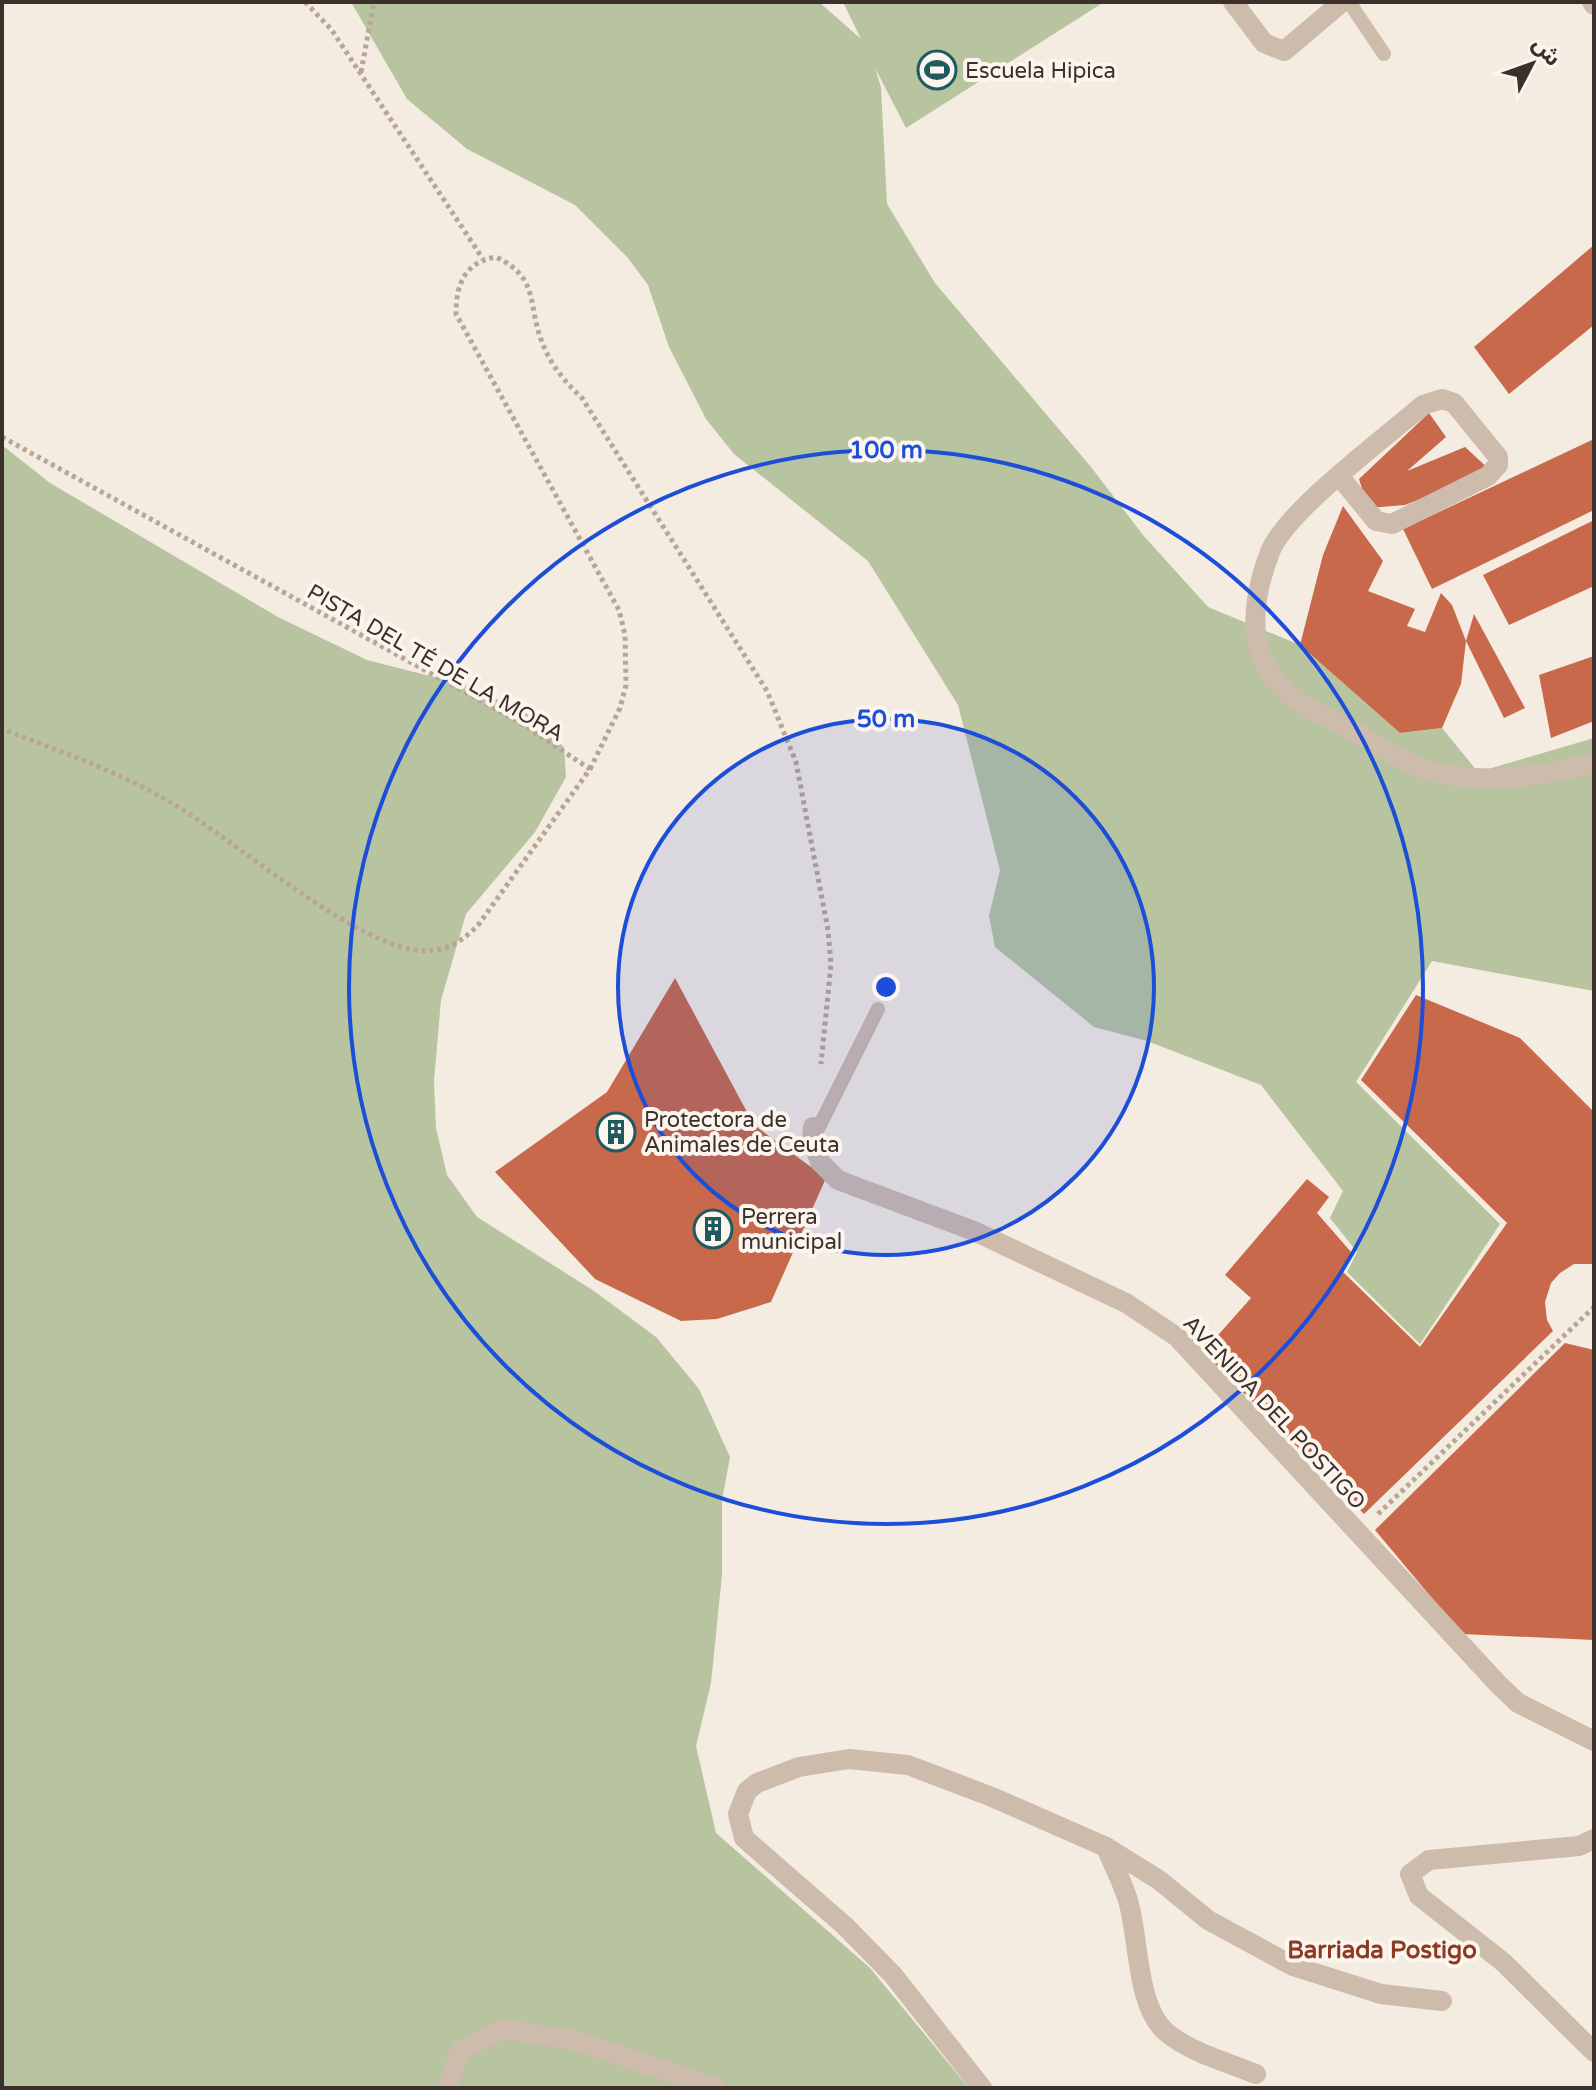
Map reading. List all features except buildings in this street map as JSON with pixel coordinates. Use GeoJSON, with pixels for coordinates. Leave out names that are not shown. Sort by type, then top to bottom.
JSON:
{"type":"FeatureCollection","features":[{"type":"Feature","properties":{"kind":"street"},"geometry":{"type":"LineString","coordinates":[[1233,2],[1264,43],[1284,51],[1342,2]]}},
{"type":"Feature","properties":{"kind":"street"},"geometry":{"type":"LineString","coordinates":[[1340,477],[1376,521],[1392,524],[1488,476],[1498,465],[1498,457],[1454,403],[1432,400],[1340,477],[1291,519],[1270,550],[1253,620],[1261,658],[1272,677],[1287,693],[1305,705],[1425,769],[1478,777],[1525,777],[1594,763]]}},
{"type":"Feature","properties":{"kind":"street","name":"AVENIDA DEL POSTIGO"},"geometry":{"type":"LineString","coordinates":[[813,1133],[820,1162],[838,1180],[974,1231],[1152,1318],[1193,1351],[1356,1535],[1518,1703],[1594,1741]]}},
{"type":"Feature","properties":{"kind":"street"},"geometry":{"type":"LineString","coordinates":[[982,2088],[893,1975],[845,1926],[744,1838],[738,1814],[741,1802],[757,1783],[799,1767],[849,1759],[908,1765],[992,1797],[1106,1847],[1159,1880],[1208,1920],[1293,1966],[1381,1994],[1442,2001]]}},
{"type":"Feature","properties":{"kind":"street"},"geometry":{"type":"LineString","coordinates":[[1594,1839],[1579,1846],[1429,1860],[1410,1874],[1419,1896],[1482,1943],[1594,2052]]}},
{"type":"Feature","properties":{"kind":"street"},"geometry":{"type":"LineString","coordinates":[[1106,1847],[1129,1901],[1142,1965],[1145,2004],[1155,2021],[1174,2039],[1256,2074]]}},
{"type":"Feature","properties":{"kind":"street"},"geometry":{"type":"LineString","coordinates":[[447,2088],[461,2050],[503,2029],[574,2040],[717,2088]]}},
{"type":"Feature","properties":{"kind":"lane"},"geometry":{"type":"LineString","coordinates":[[1349,2],[1384,54]]}},
{"type":"Feature","properties":{"kind":"lane"},"geometry":{"type":"LineString","coordinates":[[813,1133],[878,1009]]}},
{"type":"Feature","properties":{"kind":"path"},"geometry":{"type":"LineString","coordinates":[[305,2],[331,29],[483,259]]}},
{"type":"Feature","properties":{"kind":"path"},"geometry":{"type":"LineString","coordinates":[[361,74],[374,2]]}},
{"type":"Feature","properties":{"kind":"path"},"geometry":{"type":"LineString","coordinates":[[2,729],[143,787],[199,820],[365,932],[426,951],[456,944],[479,924],[590,769],[620,708],[628,662],[625,635],[608,586],[456,314],[456,296],[470,266],[496,257],[522,274],[530,287],[539,332],[552,363],[582,398],[767,691],[783,725],[796,762],[828,930],[831,964],[819,1080]]}},
{"type":"Feature","properties":{"kind":"path","name":"PISTA DEL TÉ DE LA MORA"},"geometry":{"type":"LineString","coordinates":[[2,437],[517,721],[590,769]]}},
{"type":"Feature","properties":{"kind":"path"},"geometry":{"type":"LineString","coordinates":[[1356,1535],[1594,1307]]}},
{"type":"Feature","properties":{"kind":"green space"},"geometry":{"type":"Polygon","coordinates":[[[351,2],[819,2],[861,39],[843,2],[1104,2],[906,128],[875,68],[881,87],[887,204],[935,283],[1091,467],[1143,535],[1208,607],[1300,645],[1400,733],[1442,728],[1478,772],[1594,738],[1594,991],[1432,961],[1356,1082],[1500,1224],[1420,1344],[1347,1272],[1357,1252],[1330,1218],[1343,1191],[1261,1085],[1147,1041],[1094,1027],[995,947],[989,916],[1000,870],[958,705],[868,561],[734,454],[706,419],[669,347],[648,285],[628,258],[575,205],[467,149],[407,99],[351,2]]]}},
{"type":"Feature","properties":{"kind":"green space"},"geometry":{"type":"Polygon","coordinates":[[[2,445],[50,483],[278,617],[367,660],[469,686],[526,713],[564,747],[566,777],[535,832],[466,914],[441,1000],[434,1081],[436,1128],[447,1175],[477,1217],[594,1291],[656,1337],[699,1389],[730,1457],[722,1500],[722,1575],[711,1683],[696,1746],[716,1833],[870,1968],[969,2088],[2,2088],[2,445]]]}},
{"type":"Feature","properties":{"kind":"place","name":"Escuela Hipica"},"geometry":{"type":"Point","coordinates":[937,70]}},
{"type":"Feature","properties":{"kind":"place","name":"Protectora de Animales de Ceuta"},"geometry":{"type":"Point","coordinates":[616,1132]}},
{"type":"Feature","properties":{"kind":"place","name":"Perrera municipal"},"geometry":{"type":"Point","coordinates":[713,1229]}},
{"type":"Feature","properties":{"kind":"district","name":"Barriada Postigo"},"geometry":{"type":"Point","coordinates":[1382,1950]}}]}
